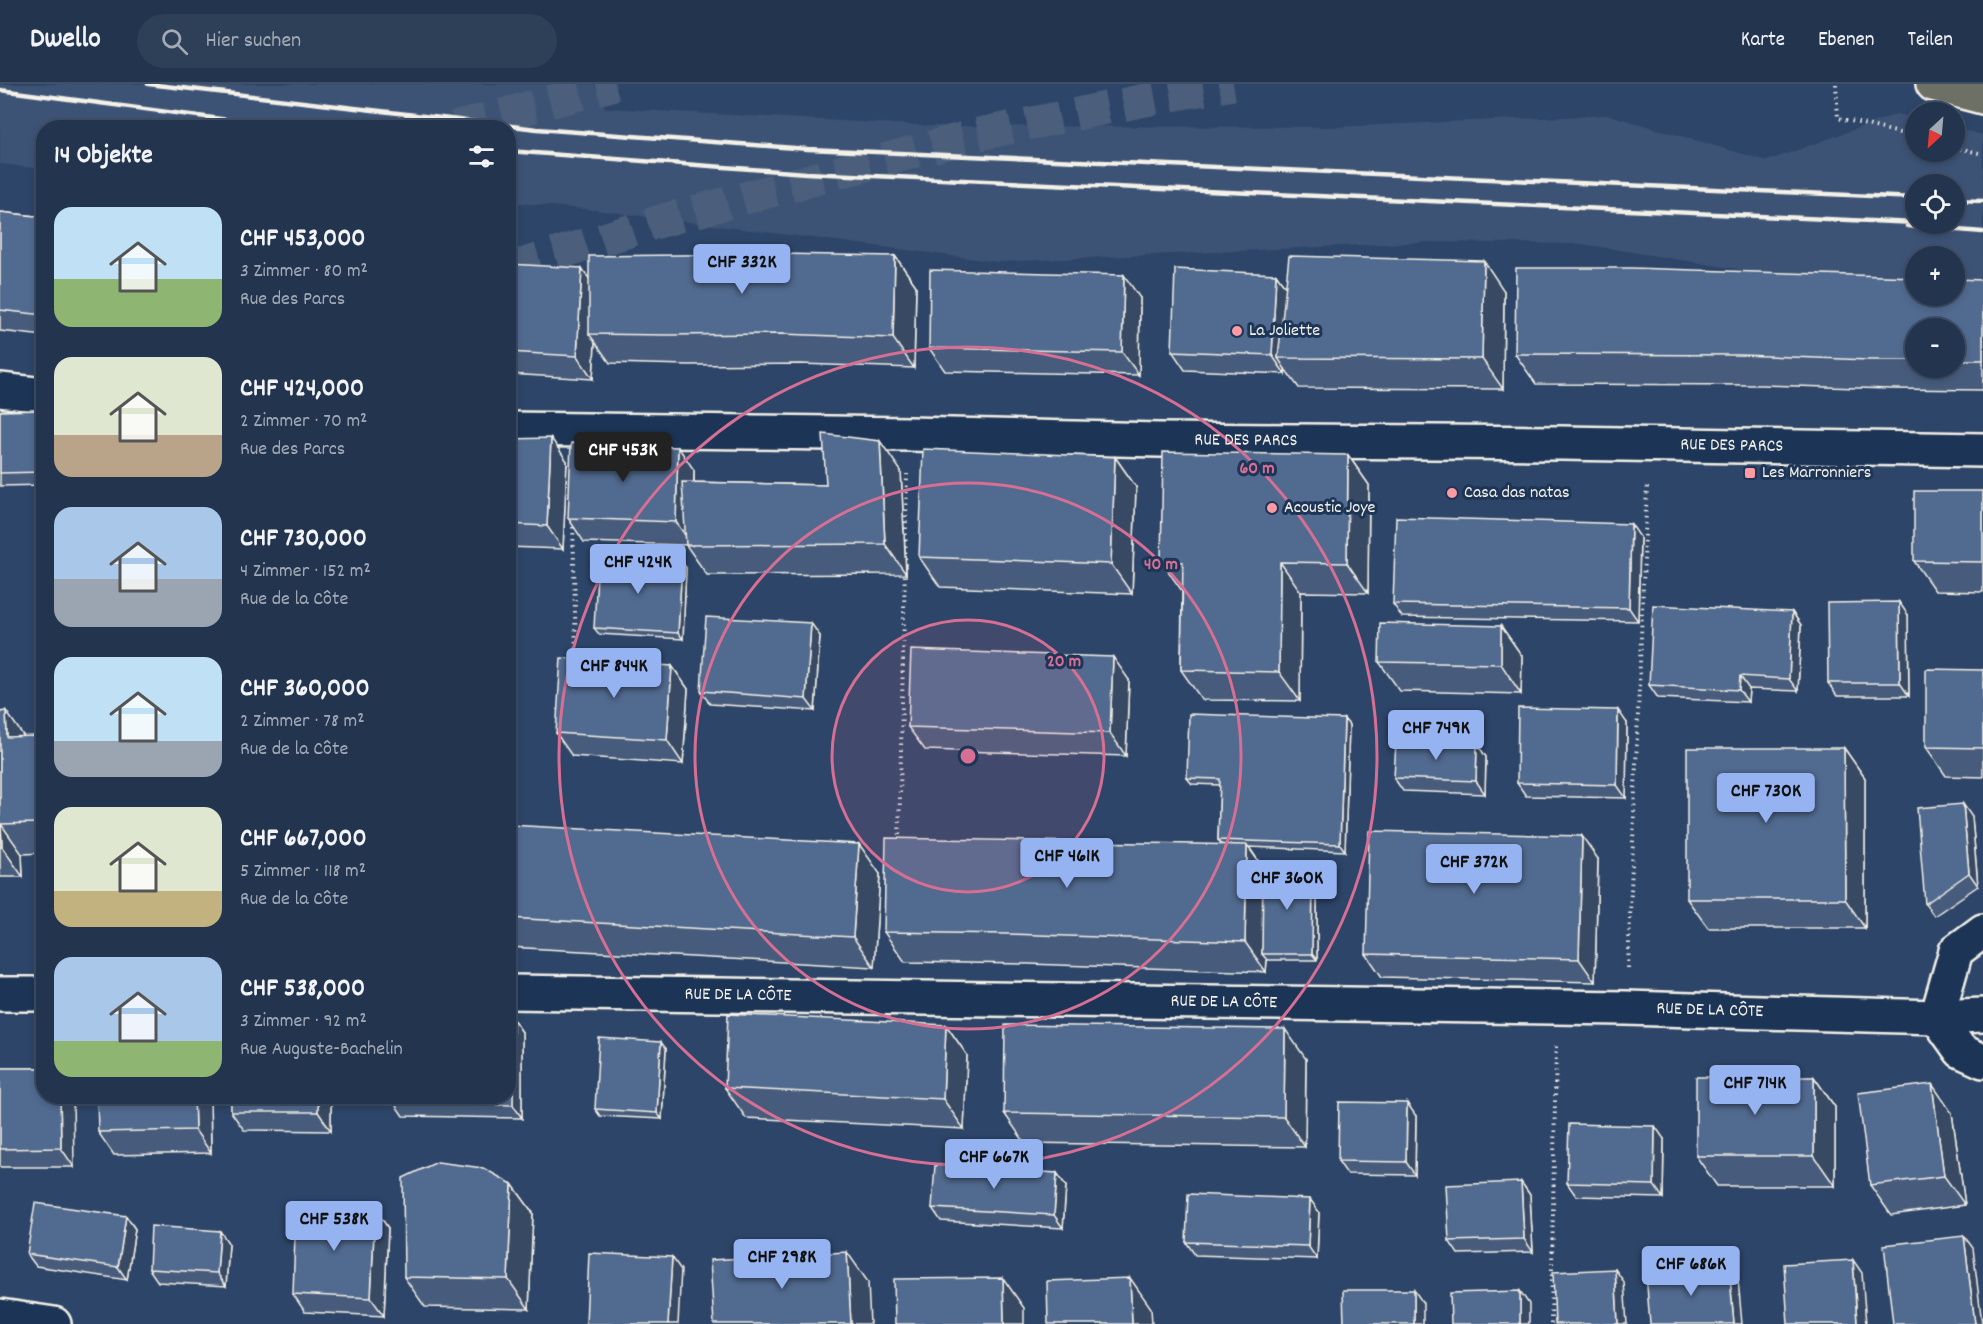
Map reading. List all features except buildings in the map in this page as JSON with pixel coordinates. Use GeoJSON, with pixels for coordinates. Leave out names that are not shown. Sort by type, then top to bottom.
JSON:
{"type":"FeatureCollection","features":[{"type":"Feature","properties":{"kind":"highway"},"geometry":{"type":"LineString","coordinates":[[1933,84],[1983,97]]}},
{"type":"Feature","properties":{"kind":"street"},"geometry":{"type":"LineString","coordinates":[[0,390],[36,394]]}},
{"type":"Feature","properties":{"kind":"street","name":"RUE DES PARCS"},"geometry":{"type":"LineString","coordinates":[[516,429],[909,434],[1148,440],[1983,450]]}},
{"type":"Feature","properties":{"kind":"street"},"geometry":{"type":"LineString","coordinates":[[1983,931],[1956,951],[1937,1017],[1961,1051],[1983,1061]]}},
{"type":"Feature","properties":{"kind":"street","name":"RUE DE LA CÔTE"},"geometry":{"type":"LineString","coordinates":[[516,993],[1626,1008],[1937,1017],[1983,1015]]}},
{"type":"Feature","properties":{"kind":"street"},"geometry":{"type":"LineString","coordinates":[[0,994],[36,994]]}},
{"type":"Feature","properties":{"kind":"street"},"geometry":{"type":"LineString","coordinates":[[0,1316],[54,1324]]}},
{"type":"Feature","properties":{"kind":"path"},"geometry":{"type":"LineString","coordinates":[[1836,84],[1838,118],[1905,134]]}},
{"type":"Feature","properties":{"kind":"path"},"geometry":{"type":"LineString","coordinates":[[1965,150],[1983,154]]}},
{"type":"Feature","properties":{"kind":"path"},"geometry":{"type":"LineString","coordinates":[[899,845],[908,464]]}},
{"type":"Feature","properties":{"kind":"path"},"geometry":{"type":"LineString","coordinates":[[1626,1008],[1647,474]]}},
{"type":"Feature","properties":{"kind":"path"},"geometry":{"type":"LineString","coordinates":[[573,515],[576,655]]}},
{"type":"Feature","properties":{"kind":"path"},"geometry":{"type":"LineString","coordinates":[[1551,1324],[1557,1008]]}},
{"type":"Feature","properties":{"kind":"shaded area"},"geometry":{"type":"Polygon","coordinates":[[[0,84],[594,84],[605,108],[932,126],[1334,127],[1609,115],[1767,161],[1897,114],[1905,116],[1905,162],[1965,162],[1965,130],[1983,135],[1983,296],[1965,295],[1965,246],[1905,246],[1905,290],[1850,287],[1582,244],[1427,242],[999,262],[595,210],[516,203],[516,120],[36,120],[36,168],[0,164],[0,84]]]}},
{"type":"Feature","properties":{"kind":"tunnel"},"geometry":{"type":"LineString","coordinates":[[484,120],[615,84]]}},
{"type":"Feature","properties":{"kind":"tunnel"},"geometry":{"type":"LineString","coordinates":[[516,266],[661,221],[979,134],[1233,84]]}},
{"type":"Feature","properties":{"kind":"railway"},"geometry":{"type":"LineString","coordinates":[[148,84],[459,120]]}},
{"type":"Feature","properties":{"kind":"railway"},"geometry":{"type":"LineString","coordinates":[[0,90],[228,120]]}},
{"type":"Feature","properties":{"kind":"railway"},"geometry":{"type":"LineString","coordinates":[[516,127],[808,149],[1905,198]]}},
{"type":"Feature","properties":{"kind":"railway"},"geometry":{"type":"LineString","coordinates":[[516,152],[806,173],[1905,223]]}},
{"type":"Feature","properties":{"kind":"railway"},"geometry":{"type":"LineString","coordinates":[[1965,200],[1983,201]]}},
{"type":"Feature","properties":{"kind":"railway"},"geometry":{"type":"LineString","coordinates":[[1965,231],[1983,232]]}},
{"type":"Feature","properties":{"kind":"place","name":"La Joliette"},"geometry":{"type":"Point","coordinates":[1237,331]}},
{"type":"Feature","properties":{"kind":"place","name":"Les Marronniers"},"geometry":{"type":"Point","coordinates":[1750,473]}},
{"type":"Feature","properties":{"kind":"place","name":"Casa das natas"},"geometry":{"type":"Point","coordinates":[1452,493]}},
{"type":"Feature","properties":{"kind":"place","name":"Acoustic Joye"},"geometry":{"type":"Point","coordinates":[1272,508]}}]}
